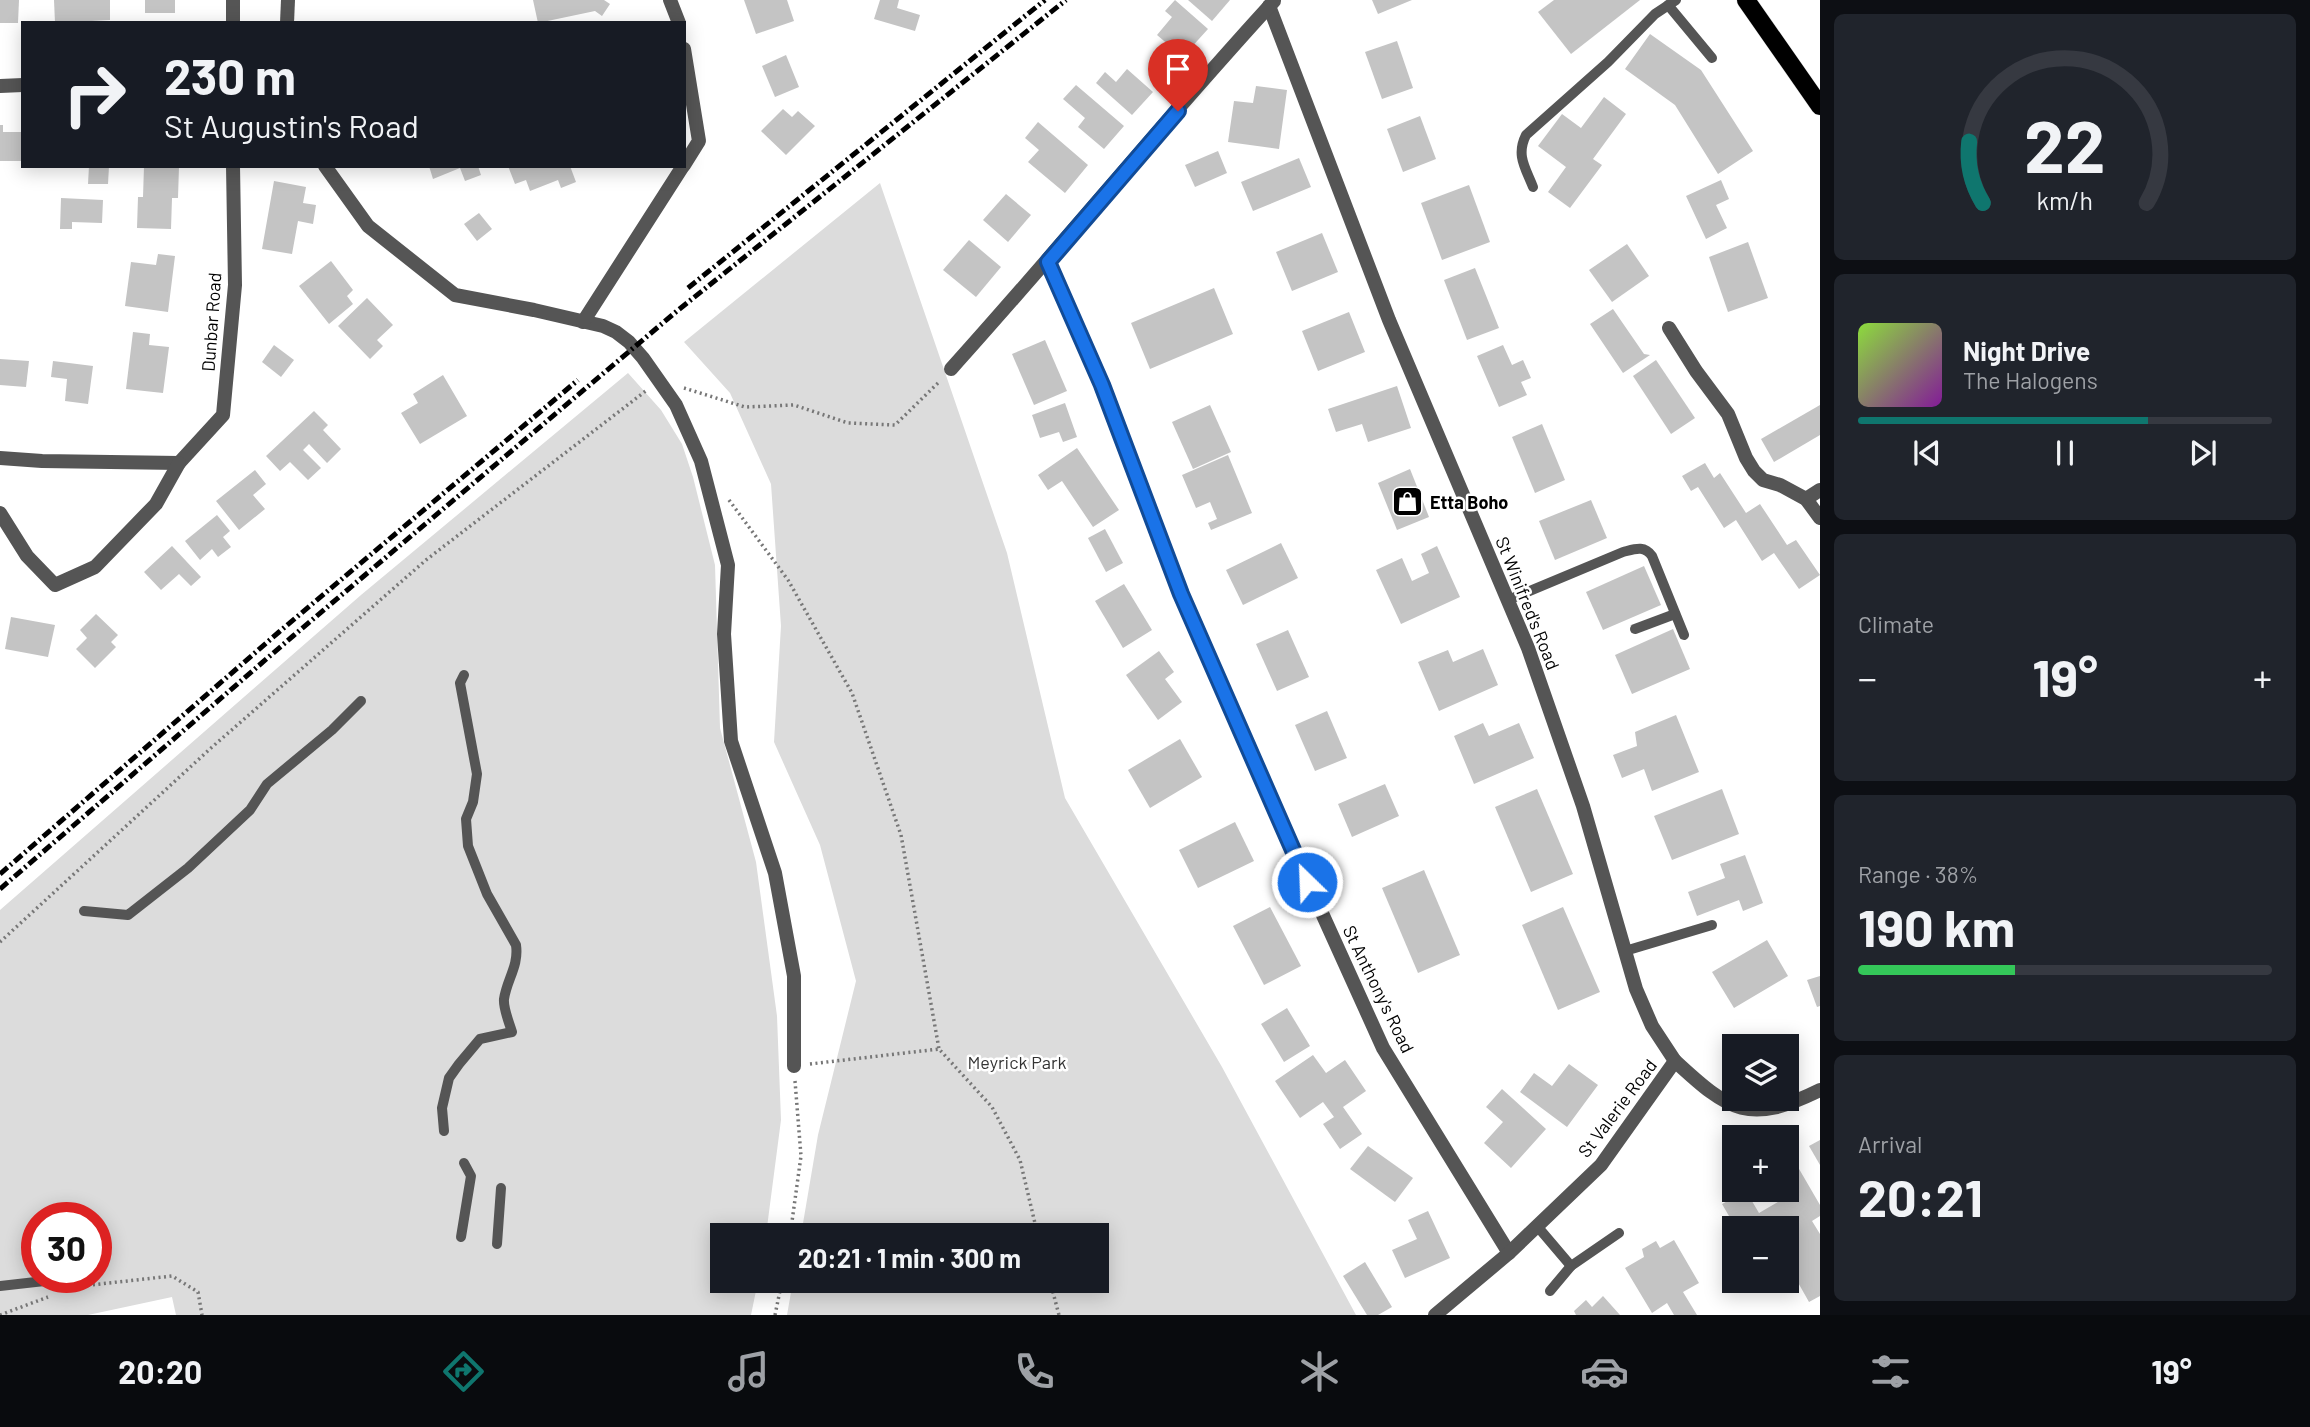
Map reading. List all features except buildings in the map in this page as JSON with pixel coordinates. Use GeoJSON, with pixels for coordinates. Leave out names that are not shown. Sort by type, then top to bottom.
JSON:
{"type":"FeatureCollection","features":[{"type":"Feature","properties":{"kind":"main road"},"geometry":{"type":"LineString","coordinates":[[1746,0],[1819,102]]}},
{"type":"Feature","properties":{"kind":"street"},"geometry":{"type":"LineString","coordinates":[[233,0],[233,21]]}},
{"type":"Feature","properties":{"kind":"street"},"geometry":{"type":"LineString","coordinates":[[287,21],[288,0]]}},
{"type":"Feature","properties":{"kind":"street"},"geometry":{"type":"LineString","coordinates":[[670,0],[679,21]]}},
{"type":"Feature","properties":{"kind":"street"},"geometry":{"type":"LineString","coordinates":[[951,369],[1048,262],[1272,3]]}},
{"type":"Feature","properties":{"kind":"street","name":"St Winifred's Road"},"geometry":{"type":"LineString","coordinates":[[1272,3],[1389,320],[1528,648],[1583,806],[1636,989],[1653,1026],[1675,1061]]}},
{"type":"Feature","properties":{"kind":"street"},"geometry":{"type":"LineString","coordinates":[[686,61],[699,141],[686,162]]}},
{"type":"Feature","properties":{"kind":"street"},"geometry":{"type":"LineString","coordinates":[[0,86],[21,85]]}},
{"type":"Feature","properties":{"kind":"street","name":"Dunbar Road"},"geometry":{"type":"LineString","coordinates":[[0,513],[27,556],[55,585],[94,567],[156,504],[179,464],[223,415],[235,285],[233,168]]}},
{"type":"Feature","properties":{"kind":"street"},"geometry":{"type":"LineString","coordinates":[[326,168],[368,226],[455,295],[603,326],[629,342],[659,379],[690,433],[701,461],[728,565],[724,634],[731,741],[775,873],[794,976],[794,1066]]}},
{"type":"Feature","properties":{"kind":"street"},"geometry":{"type":"LineString","coordinates":[[583,322],[682,168]]}},
{"type":"Feature","properties":{"kind":"street","name":"St Anthony's Road"},"geometry":{"type":"LineString","coordinates":[[1048,262],[1102,385],[1202,643],[1383,1048],[1509,1252]]}},
{"type":"Feature","properties":{"kind":"street"},"geometry":{"type":"LineString","coordinates":[[1669,328],[1728,414],[1754,471],[1763,480],[1780,485],[1806,499],[1820,518]]}},
{"type":"Feature","properties":{"kind":"street"},"geometry":{"type":"LineString","coordinates":[[0,458],[179,464]]}},
{"type":"Feature","properties":{"kind":"street"},"geometry":{"type":"LineString","coordinates":[[1806,499],[1820,490]]}},
{"type":"Feature","properties":{"kind":"street","name":"St Valerie Road"},"geometry":{"type":"LineString","coordinates":[[1435,1315],[1509,1252],[1601,1165],[1675,1061],[1724,1102],[1750,1110],[1773,1109],[1820,1090]]}},
{"type":"Feature","properties":{"kind":"lane"},"geometry":{"type":"LineString","coordinates":[[1533,187],[1520,147],[1526,135],[1608,62],[1655,14],[1672,2],[1712,58]]}},
{"type":"Feature","properties":{"kind":"lane"},"geometry":{"type":"LineString","coordinates":[[1508,600],[1623,552],[1643,548],[1652,556],[1684,635]]}},
{"type":"Feature","properties":{"kind":"lane"},"geometry":{"type":"LineString","coordinates":[[1634,629],[1675,614]]}},
{"type":"Feature","properties":{"kind":"lane"},"geometry":{"type":"LineString","coordinates":[[444,1131],[442,1108],[450,1078],[459,1064],[480,1039],[512,1032],[504,1000],[517,964],[516,944],[481,880],[468,845],[466,819],[473,802],[477,774],[460,683],[464,675]]}},
{"type":"Feature","properties":{"kind":"lane"},"geometry":{"type":"LineString","coordinates":[[84,911],[128,915],[188,868],[223,832],[250,810],[267,784],[332,730],[361,701]]}},
{"type":"Feature","properties":{"kind":"lane"},"geometry":{"type":"LineString","coordinates":[[1625,951],[1712,925]]}},
{"type":"Feature","properties":{"kind":"lane"},"geometry":{"type":"LineString","coordinates":[[461,1237],[471,1176],[464,1163]]}},
{"type":"Feature","properties":{"kind":"lane"},"geometry":{"type":"LineString","coordinates":[[497,1244],[501,1188]]}},
{"type":"Feature","properties":{"kind":"lane"},"geometry":{"type":"LineString","coordinates":[[1537,1226],[1570,1266]]}},
{"type":"Feature","properties":{"kind":"lane"},"geometry":{"type":"LineString","coordinates":[[1550,1291],[1570,1266],[1619,1233]]}},
{"type":"Feature","properties":{"kind":"lane"},"geometry":{"type":"LineString","coordinates":[[0,1286],[21,1285]]}},
{"type":"Feature","properties":{"kind":"path"},"geometry":{"type":"LineString","coordinates":[[0,943],[211,748],[426,560],[659,379],[745,407],[794,405],[848,423],[895,425],[951,369]]}},
{"type":"Feature","properties":{"kind":"path"},"geometry":{"type":"LineString","coordinates":[[725,494],[788,579],[852,693],[901,835],[939,1049],[992,1107],[1020,1160],[1035,1223]]}},
{"type":"Feature","properties":{"kind":"path"},"geometry":{"type":"LineString","coordinates":[[792,1223],[801,1156],[794,1066],[939,1049]]}},
{"type":"Feature","properties":{"kind":"path"},"geometry":{"type":"LineString","coordinates":[[112,1282],[172,1276],[198,1292],[202,1315]]}},
{"type":"Feature","properties":{"kind":"path"},"geometry":{"type":"LineString","coordinates":[[775,1315],[780,1293]]}},
{"type":"Feature","properties":{"kind":"path"},"geometry":{"type":"LineString","coordinates":[[1053,1293],[1059,1315]]}},
{"type":"Feature","properties":{"kind":"path"},"geometry":{"type":"LineString","coordinates":[[0,1315],[53,1295]]}},
{"type":"Feature","properties":{"kind":"green space","name":"Meyrick Park"},"geometry":{"type":"Polygon","coordinates":[[[880,183],[1007,553],[1065,798],[1222,1067],[1356,1315],[787,1315],[791,1293],[1109,1293],[1109,1223],[803,1223],[818,1135],[856,981],[820,845],[774,742],[781,626],[771,484],[730,393],[684,342],[880,183]]]}},
{"type":"Feature","properties":{"kind":"green space"},"geometry":{"type":"Polygon","coordinates":[[[628,373],[661,410],[682,444],[715,565],[720,728],[756,862],[777,1016],[781,1120],[768,1223],[710,1223],[710,1293],[756,1293],[751,1315],[176,1315],[172,1297],[88,1315],[0,1315],[0,910],[361,595],[628,373]]]}},
{"type":"Feature","properties":{"kind":"railway"},"geometry":{"type":"LineString","coordinates":[[688,288],[1045,0]]}},
{"type":"Feature","properties":{"kind":"railway"},"geometry":{"type":"LineString","coordinates":[[0,889],[293,636],[677,311],[1066,0]]}},
{"type":"Feature","properties":{"kind":"railway"},"geometry":{"type":"LineString","coordinates":[[0,874],[279,632],[578,380]]}},
{"type":"Feature","properties":{"kind":"place","name":"Etta Boho"},"geometry":{"type":"Point","coordinates":[1407,502]}},
{"type":"Feature","properties":{"kind":"route"},"geometry":{"type":"LineString","coordinates":[[1178,111],[1048,262],[1102,385],[1181,594],[1307,882]]}}]}
